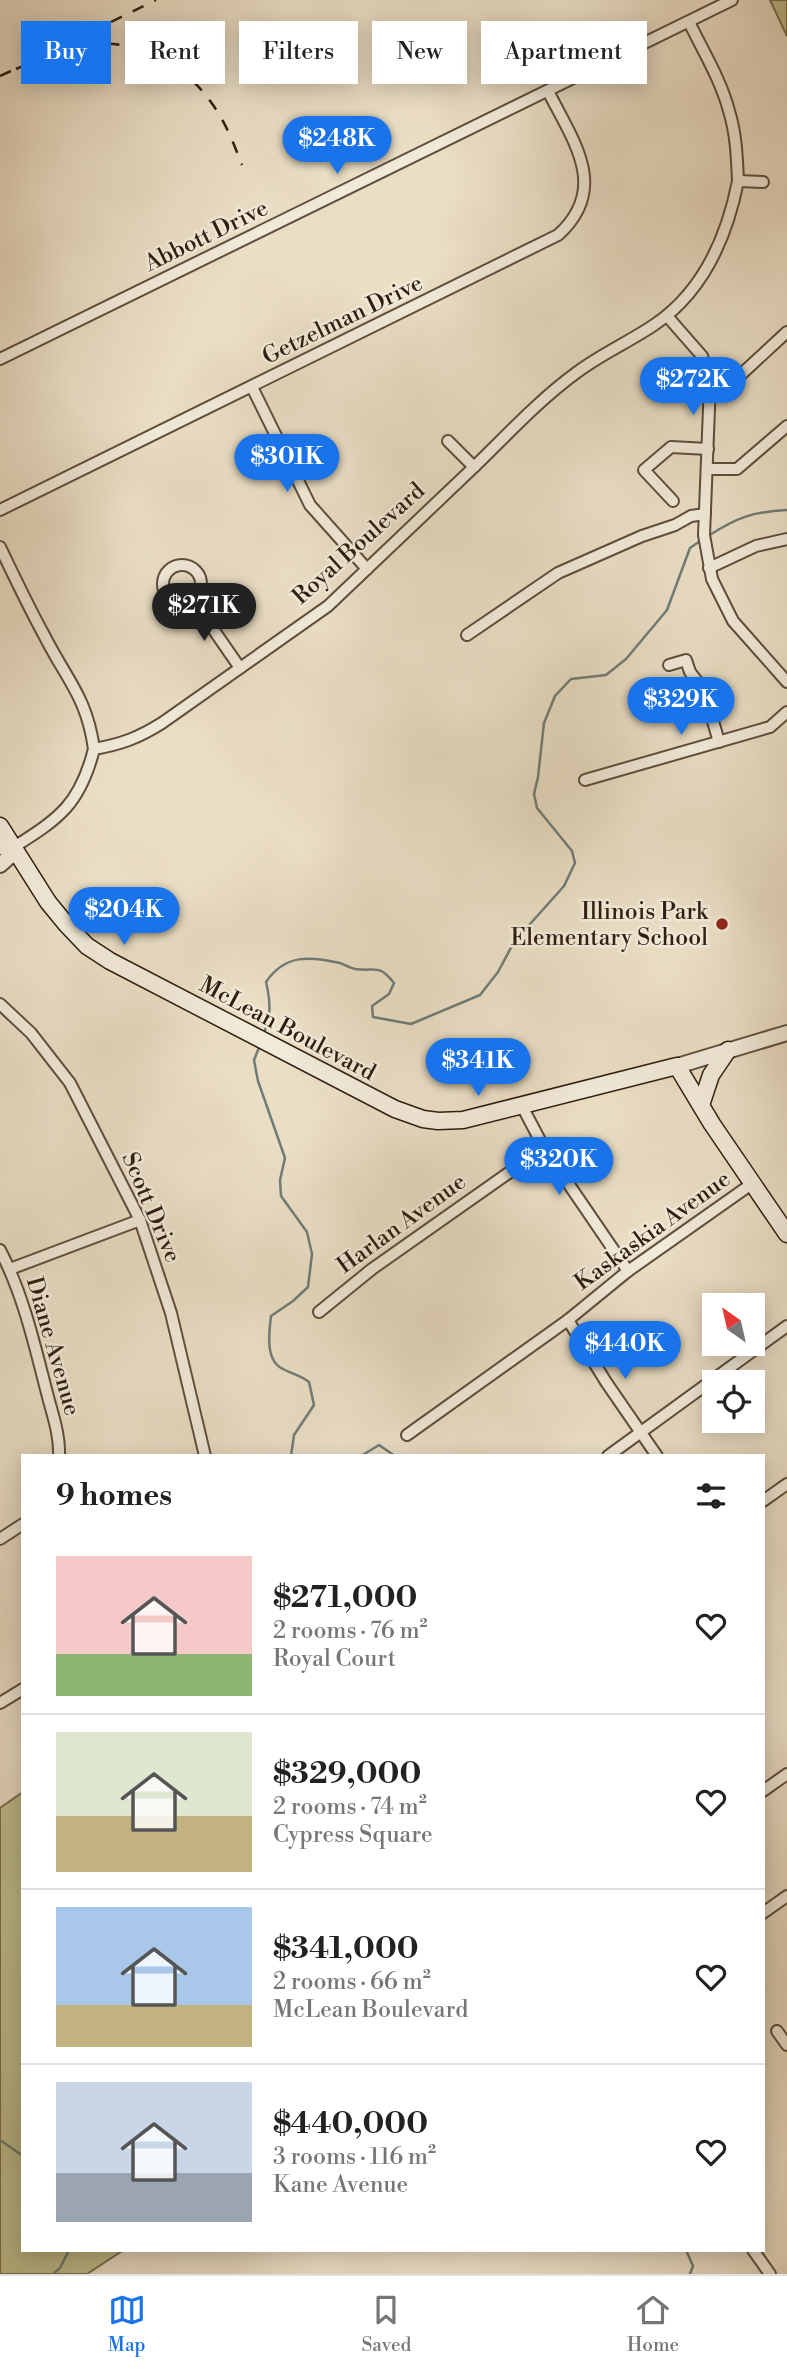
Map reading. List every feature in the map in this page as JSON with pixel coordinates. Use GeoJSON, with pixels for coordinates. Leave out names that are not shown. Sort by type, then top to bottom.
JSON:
{"type":"FeatureCollection","features":[{"type":"Feature","properties":{"kind":"main road","name":"McLean Boulevard"},"geometry":{"type":"LineString","coordinates":[[0,826],[7,847],[48,902],[87,946],[376,1100],[423,1119],[463,1120],[677,1066]]}},
{"type":"Feature","properties":{"kind":"main road"},"geometry":{"type":"LineString","coordinates":[[701,1105],[711,1075],[728,1051]]}},
{"type":"Feature","properties":{"kind":"main road"},"geometry":{"type":"LineString","coordinates":[[677,1066],[787,1234]]}},
{"type":"Feature","properties":{"kind":"street","name":"Abbott Drive"},"geometry":{"type":"LineString","coordinates":[[0,359],[732,0]]}},
{"type":"Feature","properties":{"kind":"street","name":"Royal Boulevard"},"geometry":{"type":"LineString","coordinates":[[93,749],[123,744],[140,737],[328,606],[576,372],[667,316],[694,287],[718,248],[738,181],[736,144],[730,112],[689,22]]}},
{"type":"Feature","properties":{"kind":"street","name":"Getzelman Drive"},"geometry":{"type":"LineString","coordinates":[[0,510],[548,241],[566,227],[583,200],[585,171],[548,91]]}},
{"type":"Feature","properties":{"kind":"street"},"geometry":{"type":"LineString","coordinates":[[738,181],[763,182]]}},
{"type":"Feature","properties":{"kind":"street"},"geometry":{"type":"LineString","coordinates":[[667,316],[702,356],[710,383],[704,518],[706,552],[716,590],[733,621],[787,682]]}},
{"type":"Feature","properties":{"kind":"street"},"geometry":{"type":"LineString","coordinates":[[710,383],[735,380],[787,332]]}},
{"type":"Feature","properties":{"kind":"street"},"geometry":{"type":"LineString","coordinates":[[252,387],[310,505],[367,569]]}},
{"type":"Feature","properties":{"kind":"street"},"geometry":{"type":"LineString","coordinates":[[707,469],[737,469],[787,426]]}},
{"type":"Feature","properties":{"kind":"street"},"geometry":{"type":"LineString","coordinates":[[448,440],[474,467]]}},
{"type":"Feature","properties":{"kind":"street"},"geometry":{"type":"LineString","coordinates":[[673,502],[644,470],[671,447],[708,449]]}},
{"type":"Feature","properties":{"kind":"street"},"geometry":{"type":"LineString","coordinates":[[467,635],[558,573],[691,516],[704,518]]}},
{"type":"Feature","properties":{"kind":"street"},"geometry":{"type":"LineString","coordinates":[[709,568],[756,546],[787,539]]}},
{"type":"Feature","properties":{"kind":"street"},"geometry":{"type":"LineString","coordinates":[[0,547],[44,636],[81,698],[88,717],[93,749],[88,770],[72,801],[61,815],[7,847],[9,858],[0,865]]}},
{"type":"Feature","properties":{"kind":"street"},"geometry":{"type":"LineString","coordinates":[[193,600],[240,668]]}},
{"type":"Feature","properties":{"kind":"street"},"geometry":{"type":"LineString","coordinates":[[669,665],[686,660],[690,672],[704,690],[719,742]]}},
{"type":"Feature","properties":{"kind":"street"},"geometry":{"type":"LineString","coordinates":[[585,780],[770,727],[787,712]]}},
{"type":"Feature","properties":{"kind":"street","name":"Scott Drive"},"geometry":{"type":"LineString","coordinates":[[0,1004],[37,1040],[71,1083],[140,1220],[171,1313],[205,1454]]}},
{"type":"Feature","properties":{"kind":"street"},"geometry":{"type":"LineString","coordinates":[[677,1066],[787,1033]]}},
{"type":"Feature","properties":{"kind":"street"},"geometry":{"type":"LineString","coordinates":[[522,1106],[544,1148],[628,1271]]}},
{"type":"Feature","properties":{"kind":"street","name":"Harlan Avenue"},"geometry":{"type":"LineString","coordinates":[[319,1312],[372,1269],[544,1148]]}},
{"type":"Feature","properties":{"kind":"street","name":"Kaskaskia Avenue"},"geometry":{"type":"LineString","coordinates":[[407,1435],[568,1320],[628,1271],[753,1184]]}},
{"type":"Feature","properties":{"kind":"street"},"geometry":{"type":"LineString","coordinates":[[10,1269],[140,1220]]}},
{"type":"Feature","properties":{"kind":"street","name":"Diane Avenue"},"geometry":{"type":"LineString","coordinates":[[0,1250],[10,1269],[34,1340],[59,1454]]}},
{"type":"Feature","properties":{"kind":"street"},"geometry":{"type":"LineString","coordinates":[[568,1320],[606,1382],[656,1454]]}},
{"type":"Feature","properties":{"kind":"street"},"geometry":{"type":"LineString","coordinates":[[611,1454],[787,1326]]}},
{"type":"Feature","properties":{"kind":"street"},"geometry":{"type":"LineString","coordinates":[[765,1500],[787,1484]]}},
{"type":"Feature","properties":{"kind":"street"},"geometry":{"type":"LineString","coordinates":[[0,1539],[21,1525]]}},
{"type":"Feature","properties":{"kind":"street"},"geometry":{"type":"LineString","coordinates":[[0,1703],[21,1690]]}},
{"type":"Feature","properties":{"kind":"street"},"geometry":{"type":"LineString","coordinates":[[765,1790],[787,1774]]}},
{"type":"Feature","properties":{"kind":"street"},"geometry":{"type":"LineString","coordinates":[[765,1912],[787,1896]]}},
{"type":"Feature","properties":{"kind":"street"},"geometry":{"type":"LineString","coordinates":[[777,2031],[787,2045]]}},
{"type":"Feature","properties":{"kind":"street"},"geometry":{"type":"LineString","coordinates":[[754,2252],[770,2274]]}},
{"type":"Feature","properties":{"kind":"green space"},"geometry":{"type":"Polygon","coordinates":[[[770,0],[787,0],[787,36],[770,0]]]}},
{"type":"Feature","properties":{"kind":"green space"},"geometry":{"type":"Polygon","coordinates":[[[21,1793],[21,2252],[120,2252],[87,2274],[0,2274],[0,1808],[21,1793]]]}},
{"type":"Feature","properties":{"kind":"waterway"},"geometry":{"type":"LineString","coordinates":[[708,536],[746,517],[787,510]]}},
{"type":"Feature","properties":{"kind":"waterway"},"geometry":{"type":"LineString","coordinates":[[263,1036],[269,1009],[266,982],[281,966],[299,959],[329,961],[355,969],[384,973],[394,983],[389,994],[372,1006],[373,1017],[411,1024],[480,995],[498,972],[514,942],[564,886],[575,863],[572,851],[537,808],[534,794],[544,723],[555,696],[571,679],[606,675],[626,659],[667,610],[690,548],[703,539]]}},
{"type":"Feature","properties":{"kind":"waterway"},"geometry":{"type":"LineString","coordinates":[[260,1045],[254,1060],[258,1081],[285,1158],[280,1180],[281,1196],[307,1232],[312,1254],[308,1287],[271,1316],[270,1323],[269,1338],[273,1360],[283,1369],[309,1382],[314,1405],[294,1435],[291,1454]]}},
{"type":"Feature","properties":{"kind":"waterway"},"geometry":{"type":"LineString","coordinates":[[364,1454],[379,1445],[392,1454]]}},
{"type":"Feature","properties":{"kind":"waterway"},"geometry":{"type":"LineString","coordinates":[[0,2140],[21,2155]]}},
{"type":"Feature","properties":{"kind":"waterway"},"geometry":{"type":"LineString","coordinates":[[53,2274],[60,2268],[68,2252]]}},
{"type":"Feature","properties":{"kind":"waterway"},"geometry":{"type":"LineString","coordinates":[[687,2252],[693,2266],[690,2274]]}},
{"type":"Feature","properties":{"kind":"railway"},"geometry":{"type":"LineString","coordinates":[[111,22],[156,0]]}},
{"type":"Feature","properties":{"kind":"railway"},"geometry":{"type":"LineString","coordinates":[[16,69],[59,51],[86,44],[106,43],[144,51],[178,69],[206,95],[225,124],[242,165]]}},
{"type":"Feature","properties":{"kind":"railway"},"geometry":{"type":"LineString","coordinates":[[0,76],[21,66]]}},
{"type":"Feature","properties":{"kind":"place","name":"Illinois Park Elementary School"},"geometry":{"type":"Point","coordinates":[722,924]}}]}
